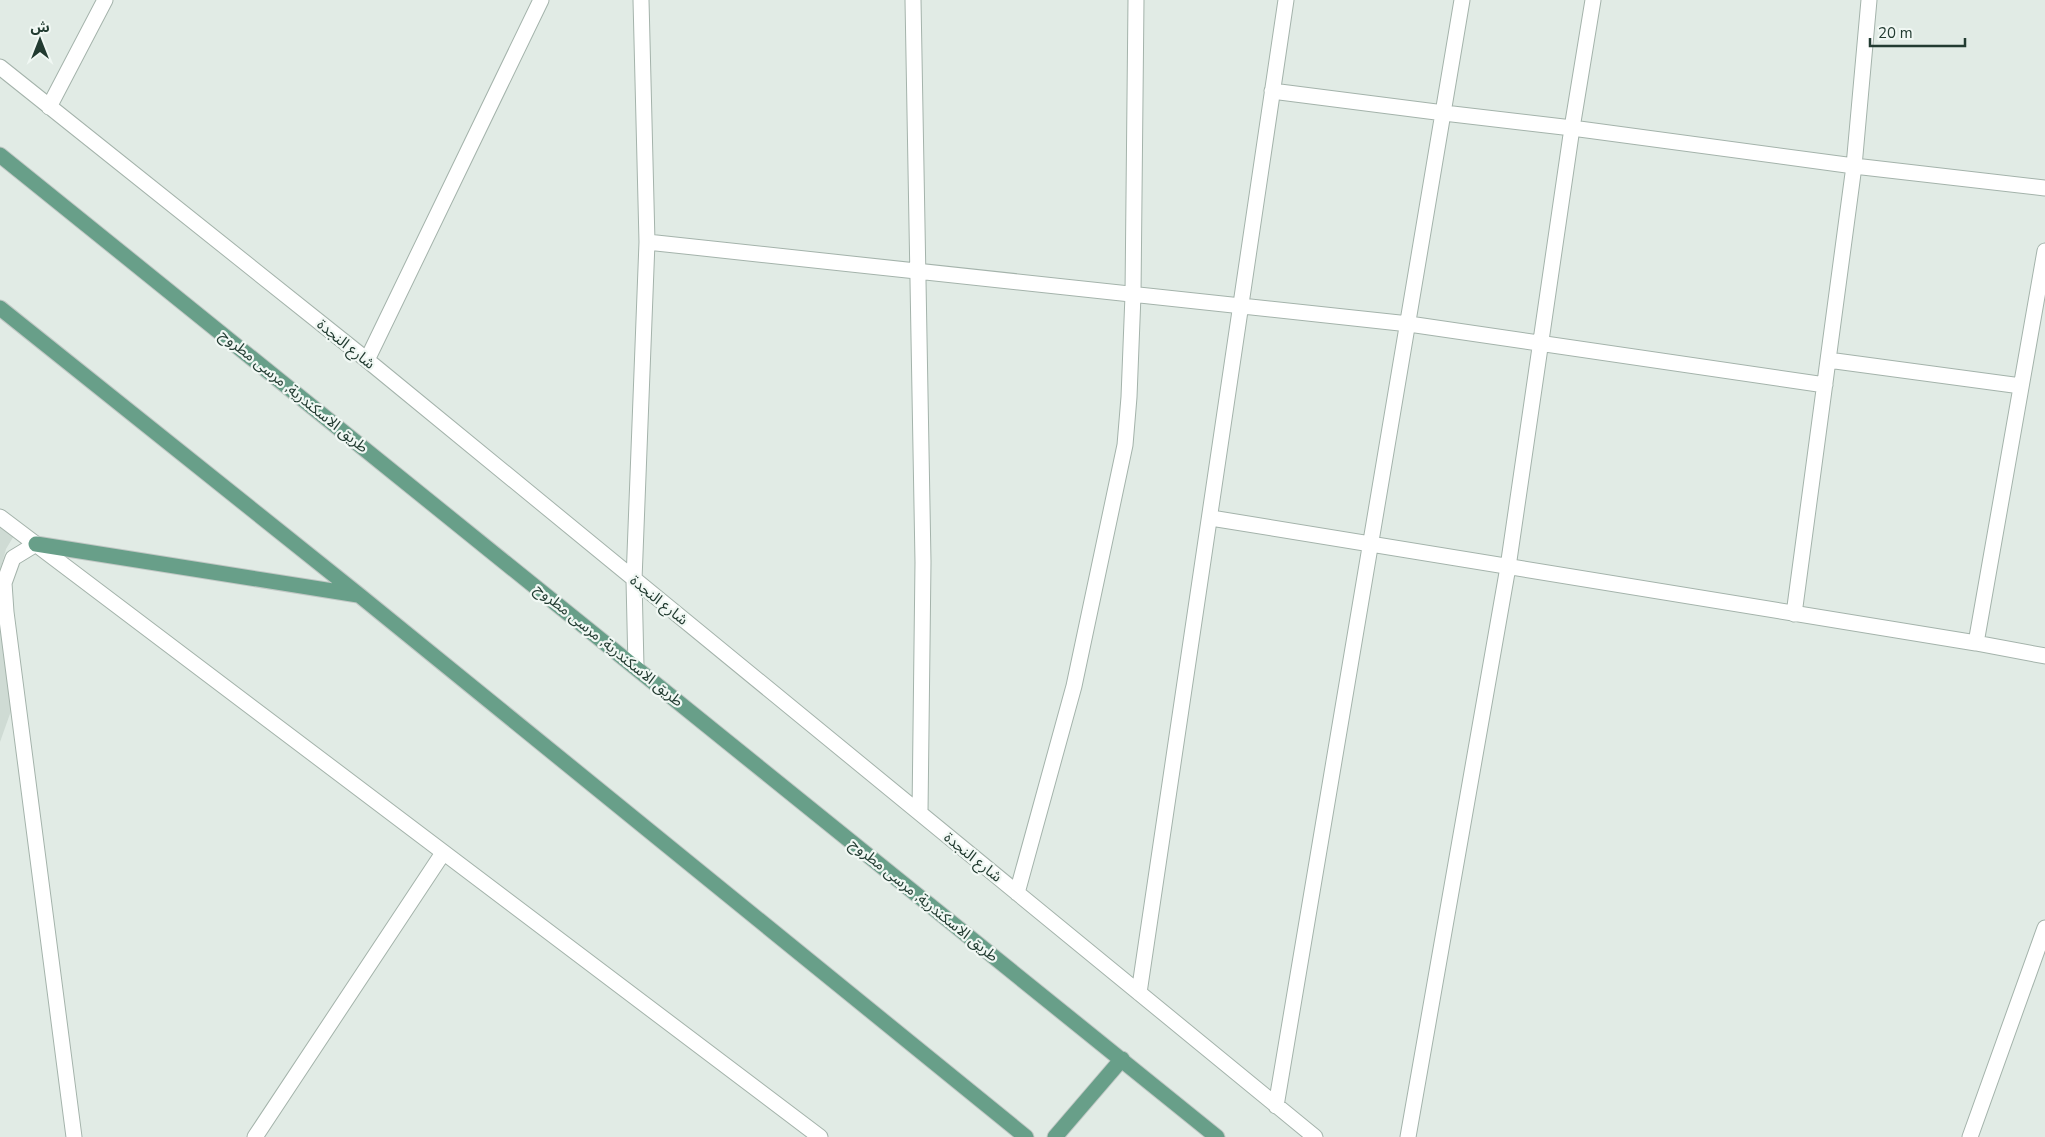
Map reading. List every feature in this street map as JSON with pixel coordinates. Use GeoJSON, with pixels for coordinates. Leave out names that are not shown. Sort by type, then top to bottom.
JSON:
{"type":"FeatureCollection","features":[{"type":"Feature","properties":{"kind":"main road","name":"طريق الاسكندرية, مرسى مطروح"},"geometry":{"type":"LineString","coordinates":[[0,155],[1217,1137]]}},
{"type":"Feature","properties":{"kind":"main road"},"geometry":{"type":"LineString","coordinates":[[0,308],[359,595],[1026,1137]]}},
{"type":"Feature","properties":{"kind":"main road"},"geometry":{"type":"LineString","coordinates":[[36,544],[359,595]]}},
{"type":"Feature","properties":{"kind":"main road"},"geometry":{"type":"LineString","coordinates":[[1055,1137],[1122,1059]]}},
{"type":"Feature","properties":{"kind":"street"},"geometry":{"type":"LineString","coordinates":[[49,107],[105,0]]}},
{"type":"Feature","properties":{"kind":"street"},"geometry":{"type":"LineString","coordinates":[[367,360],[541,0]]}},
{"type":"Feature","properties":{"kind":"street"},"geometry":{"type":"LineString","coordinates":[[636,667],[634,580],[647,242],[641,0]]}},
{"type":"Feature","properties":{"kind":"street"},"geometry":{"type":"LineString","coordinates":[[913,0],[923,562],[920,813]]}},
{"type":"Feature","properties":{"kind":"street"},"geometry":{"type":"LineString","coordinates":[[1017,893],[1074,686],[1125,445],[1133,295],[1136,0]]}},
{"type":"Feature","properties":{"kind":"street"},"geometry":{"type":"LineString","coordinates":[[1139,993],[1286,0]]}},
{"type":"Feature","properties":{"kind":"street"},"geometry":{"type":"LineString","coordinates":[[1276,1106],[1462,0]]}},
{"type":"Feature","properties":{"kind":"street"},"geometry":{"type":"LineString","coordinates":[[1408,1137],[1508,567],[1572,128],[1594,0]]}},
{"type":"Feature","properties":{"kind":"street"},"geometry":{"type":"LineString","coordinates":[[1794,614],[1854,166],[1869,0]]}},
{"type":"Feature","properties":{"kind":"street","name":"شارع النجدة"},"geometry":{"type":"LineString","coordinates":[[0,67],[367,360],[1315,1137]]}},
{"type":"Feature","properties":{"kind":"street"},"geometry":{"type":"LineString","coordinates":[[1272,91],[1444,114],[1572,128],[1854,166],[2045,188]]}},
{"type":"Feature","properties":{"kind":"street"},"geometry":{"type":"LineString","coordinates":[[647,242],[1409,324],[1825,384]]}},
{"type":"Feature","properties":{"kind":"street"},"geometry":{"type":"LineString","coordinates":[[1976,644],[2045,251]]}},
{"type":"Feature","properties":{"kind":"street"},"geometry":{"type":"LineString","coordinates":[[1828,360],[2021,386]]}},
{"type":"Feature","properties":{"kind":"street"},"geometry":{"type":"LineString","coordinates":[[0,517],[820,1137]]}},
{"type":"Feature","properties":{"kind":"street"},"geometry":{"type":"LineString","coordinates":[[1210,518],[2045,656]]}},
{"type":"Feature","properties":{"kind":"street"},"geometry":{"type":"LineString","coordinates":[[36,544],[13,558],[4,583],[6,612],[74,1137]]}},
{"type":"Feature","properties":{"kind":"street"},"geometry":{"type":"LineString","coordinates":[[255,1137],[443,853]]}},
{"type":"Feature","properties":{"kind":"street"},"geometry":{"type":"LineString","coordinates":[[1970,1137],[2045,928]]}},
{"type":"Feature","properties":{"kind":"shaded area"},"geometry":{"type":"Polygon","coordinates":[[[0,517],[18,529],[6,549],[0,571],[0,517]]]}},
{"type":"Feature","properties":{"kind":"shaded area"},"geometry":{"type":"Polygon","coordinates":[[[0,624],[11,711],[0,742],[0,624]]]}}]}
